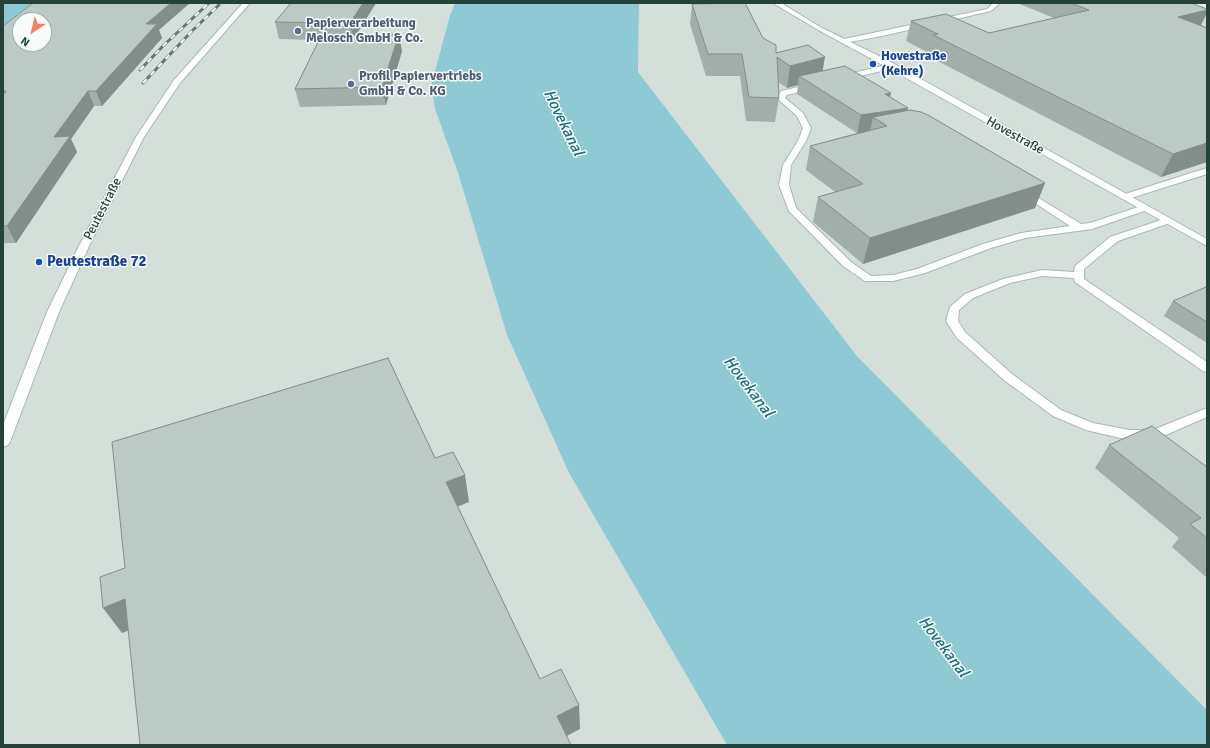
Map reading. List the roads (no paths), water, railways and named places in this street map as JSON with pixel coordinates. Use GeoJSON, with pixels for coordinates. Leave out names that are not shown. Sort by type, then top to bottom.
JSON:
{"type":"FeatureCollection","features":[{"type":"Feature","properties":{"kind":"street","name":"Peutestraße"},"geometry":{"type":"LineString","coordinates":[[3,442],[18,399],[53,312],[85,244],[140,137],[177,82],[247,3]]}},
{"type":"Feature","properties":{"kind":"street","name":"Hovestraße"},"geometry":{"type":"LineString","coordinates":[[776,3],[822,30],[891,66],[1207,243]]}},
{"type":"Feature","properties":{"kind":"street"},"geometry":{"type":"LineString","coordinates":[[844,41],[989,10],[997,3]]}},
{"type":"Feature","properties":{"kind":"street"},"geometry":{"type":"LineString","coordinates":[[891,66],[784,93],[781,98],[800,115],[808,128],[787,165],[784,185],[792,209],[847,264],[869,279],[893,278],[921,271],[987,246],[1024,235],[1092,226],[1144,208]]}},
{"type":"Feature","properties":{"kind":"street"},"geometry":{"type":"LineString","coordinates":[[796,150],[811,148]]}},
{"type":"Feature","properties":{"kind":"street"},"geometry":{"type":"LineString","coordinates":[[1125,197],[1207,170]]}},
{"type":"Feature","properties":{"kind":"street"},"geometry":{"type":"LineString","coordinates":[[1016,186],[1080,228]]}},
{"type":"Feature","properties":{"kind":"street"},"geometry":{"type":"LineString","coordinates":[[1167,221],[1114,239],[1078,268],[1079,280],[1100,296],[1207,368]]}},
{"type":"Feature","properties":{"kind":"street"},"geometry":{"type":"LineString","coordinates":[[1079,275],[1042,273],[1007,281],[968,296],[954,309],[952,321],[962,335],[1008,377],[1057,413],[1091,427],[1129,435],[1154,435],[1207,412]]}},
{"type":"Feature","properties":{"kind":"water"},"geometry":{"type":"Polygon","coordinates":[[[3,3],[32,3],[21,12],[12,12],[12,19],[3,26],[3,3]]]}},
{"type":"Feature","properties":{"kind":"water","name":"Hovekanal"},"geometry":{"type":"Polygon","coordinates":[[[455,3],[639,3],[638,72],[857,356],[1207,710],[1207,745],[727,745],[569,473],[507,335],[458,173],[435,109],[431,86],[450,15],[455,3]]]}},
{"type":"Feature","properties":{"kind":"railway"},"geometry":{"type":"LineString","coordinates":[[140,70],[164,45],[209,3]]}},
{"type":"Feature","properties":{"kind":"railway"},"geometry":{"type":"LineString","coordinates":[[143,83],[192,31],[221,3]]}},
{"type":"Feature","properties":{"kind":"place","name":"Papierverarbeitung Melosch GmbH & Co."},"geometry":{"type":"Point","coordinates":[298,31]}},
{"type":"Feature","properties":{"kind":"place","name":"Hovestraße (Kehre)"},"geometry":{"type":"Point","coordinates":[873,64]}},
{"type":"Feature","properties":{"kind":"place","name":"Profil Papiervertriebs GmbH & Co. KG"},"geometry":{"type":"Point","coordinates":[351,84]}},
{"type":"Feature","properties":{"kind":"place","name":"Peutestraße 72"},"geometry":{"type":"Point","coordinates":[39,262]}}]}
